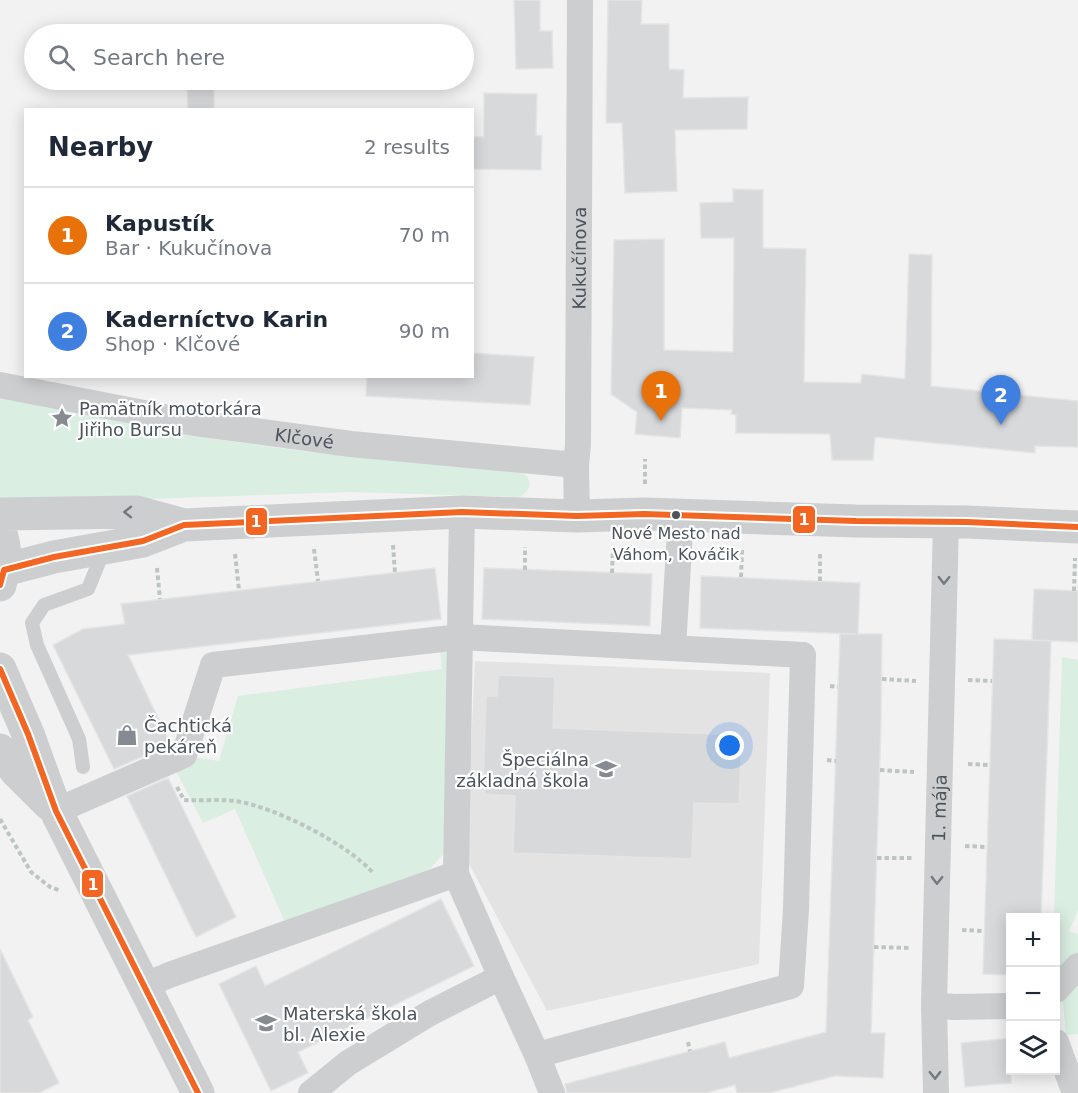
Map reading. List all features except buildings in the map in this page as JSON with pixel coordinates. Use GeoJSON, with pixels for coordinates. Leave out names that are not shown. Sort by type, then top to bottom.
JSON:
{"type":"FeatureCollection","features":[{"type":"Feature","properties":{"kind":"main road"},"geometry":{"type":"LineString","coordinates":[[0,514],[136,512],[184,525],[462,512],[577,516],[644,514],[946,522],[1076,542]]}},
{"type":"Feature","properties":{"kind":"main road"},"geometry":{"type":"LineString","coordinates":[[0,531],[5,551],[2,577],[54,557],[143,541],[184,525]]}},
{"type":"Feature","properties":{"kind":"main road"},"geometry":{"type":"LineString","coordinates":[[0,669],[28,734],[56,811],[198,1093]]}},
{"type":"Feature","properties":{"kind":"main road"},"geometry":{"type":"LineString","coordinates":[[0,750],[16,771],[56,811]]}},
{"type":"Feature","properties":{"kind":"street","name":"Kukučínova"},"geometry":{"type":"LineString","coordinates":[[577,516],[580,0]]}},
{"type":"Feature","properties":{"kind":"street","name":"Klčové"},"geometry":{"type":"LineString","coordinates":[[0,385],[195,423],[351,444],[576,465]]}},
{"type":"Feature","properties":{"kind":"street"},"geometry":{"type":"LineString","coordinates":[[462,512],[456,874],[552,1093]]}},
{"type":"Feature","properties":{"kind":"street"},"geometry":{"type":"LineString","coordinates":[[673,648],[681,515]]}},
{"type":"Feature","properties":{"kind":"street","name":"1. mája"},"geometry":{"type":"LineString","coordinates":[[936,1093],[934,1005],[946,522]]}},
{"type":"Feature","properties":{"kind":"street"},"geometry":{"type":"LineString","coordinates":[[56,811],[184,755],[213,665],[460,637],[803,655],[796,909],[791,986],[537,1055]]}},
{"type":"Feature","properties":{"kind":"street"},"geometry":{"type":"LineString","coordinates":[[143,986],[456,874]]}},
{"type":"Feature","properties":{"kind":"street"},"geometry":{"type":"LineString","coordinates":[[1060,986],[1078,966]]}},
{"type":"Feature","properties":{"kind":"street"},"geometry":{"type":"LineString","coordinates":[[311,1093],[348,1063],[430,1013],[501,977]]}},
{"type":"Feature","properties":{"kind":"street"},"geometry":{"type":"LineString","coordinates":[[934,1005],[1006,1006]]}},
{"type":"Feature","properties":{"kind":"street"},"geometry":{"type":"LineString","coordinates":[[1060,1052],[1075,1093]]}},
{"type":"Feature","properties":{"kind":"lane"},"geometry":{"type":"LineString","coordinates":[[83,768],[79,739],[37,645],[32,623],[44,605],[88,589],[105,548]]}},
{"type":"Feature","properties":{"kind":"path"},"geometry":{"type":"LineString","coordinates":[[393,541],[395,573]]}},
{"type":"Feature","properties":{"kind":"path"},"geometry":{"type":"LineString","coordinates":[[1074,591],[1076,542]]}},
{"type":"Feature","properties":{"kind":"path"},"geometry":{"type":"LineString","coordinates":[[313,543],[318,581]]}},
{"type":"Feature","properties":{"kind":"path"},"geometry":{"type":"LineString","coordinates":[[234,547],[239,590]]}},
{"type":"Feature","properties":{"kind":"path"},"geometry":{"type":"LineString","coordinates":[[525,547],[525,570]]}},
{"type":"Feature","properties":{"kind":"path"},"geometry":{"type":"LineString","coordinates":[[612,573],[613,547]]}},
{"type":"Feature","properties":{"kind":"path"},"geometry":{"type":"LineString","coordinates":[[741,577],[742,550]]}},
{"type":"Feature","properties":{"kind":"path"},"geometry":{"type":"LineString","coordinates":[[820,552],[820,580]]}},
{"type":"Feature","properties":{"kind":"path"},"geometry":{"type":"LineString","coordinates":[[157,567],[160,599]]}},
{"type":"Feature","properties":{"kind":"path"},"geometry":{"type":"LineString","coordinates":[[882,679],[923,681]]}},
{"type":"Feature","properties":{"kind":"path"},"geometry":{"type":"LineString","coordinates":[[964,680],[992,681]]}},
{"type":"Feature","properties":{"kind":"path"},"geometry":{"type":"LineString","coordinates":[[165,764],[184,800],[235,801],[276,814],[327,837],[369,869],[392,897]]}},
{"type":"Feature","properties":{"kind":"path"},"geometry":{"type":"LineString","coordinates":[[962,764],[989,765]]}},
{"type":"Feature","properties":{"kind":"path"},"geometry":{"type":"LineString","coordinates":[[880,770],[921,772]]}},
{"type":"Feature","properties":{"kind":"path"},"geometry":{"type":"LineString","coordinates":[[958,846],[987,847]]}},
{"type":"Feature","properties":{"kind":"path"},"geometry":{"type":"LineString","coordinates":[[877,858],[919,859]]}},
{"type":"Feature","properties":{"kind":"path"},"geometry":{"type":"LineString","coordinates":[[955,930],[984,931]]}},
{"type":"Feature","properties":{"kind":"path"},"geometry":{"type":"LineString","coordinates":[[874,947],[916,948]]}},
{"type":"Feature","properties":{"kind":"shaded area"},"geometry":{"type":"Polygon","coordinates":[[[475,661],[770,673],[759,964],[547,1011],[466,858],[475,661]]]}},
{"type":"Feature","properties":{"kind":"green space"},"geometry":{"type":"Polygon","coordinates":[[[0,394],[207,438],[300,451],[518,470],[527,476],[529,485],[520,497],[350,492],[6,504],[0,502],[0,394]]]}},
{"type":"Feature","properties":{"kind":"green space"},"geometry":{"type":"Polygon","coordinates":[[[440,649],[444,650],[453,663],[446,851],[430,869],[285,922],[235,809],[203,823],[174,767],[193,757],[219,761],[238,696],[442,669],[440,649]]]}},
{"type":"Feature","properties":{"kind":"green space"},"geometry":{"type":"Polygon","coordinates":[[[1062,657],[1078,660],[1078,910],[1069,931],[1078,934],[1078,953],[1060,973],[1060,913],[1054,913],[1062,657]]]}},
{"type":"Feature","properties":{"kind":"green space"},"geometry":{"type":"Polygon","coordinates":[[[1078,979],[1078,1034],[1066,1035],[1062,995],[1078,979]]]}},
{"type":"Feature","properties":{"kind":"transit line","name":"1"},"geometry":{"type":"LineString","coordinates":[[0,585],[4,570],[54,557],[143,541],[184,525],[462,512],[577,516],[644,514],[1078,527]]}},
{"type":"Feature","properties":{"kind":"transit line","name":"1"},"geometry":{"type":"LineString","coordinates":[[0,669],[28,734],[56,811],[198,1093]]}},
{"type":"Feature","properties":{"kind":"place","name":"Pamätník motorkára Jiřiho Bursu"},"geometry":{"type":"Point","coordinates":[62,418]}},
{"type":"Feature","properties":{"kind":"place","name":"Kapustík"},"geometry":{"type":"Point","coordinates":[661,421]}},
{"type":"Feature","properties":{"kind":"place","name":"Kaderníctvo Karin"},"geometry":{"type":"Point","coordinates":[1001,425]}},
{"type":"Feature","properties":{"kind":"place","name":"Nové Mesto nad Váhom, Kováčik"},"geometry":{"type":"Point","coordinates":[676,515]}},
{"type":"Feature","properties":{"kind":"place","name":"Čachtická pekáreň"},"geometry":{"type":"Point","coordinates":[127,735]}},
{"type":"Feature","properties":{"kind":"place","name":"Špeciálna základná škola"},"geometry":{"type":"Point","coordinates":[606,769]}},
{"type":"Feature","properties":{"kind":"place","name":"Materská škola bl. Alexie"},"geometry":{"type":"Point","coordinates":[266,1023]}}]}
